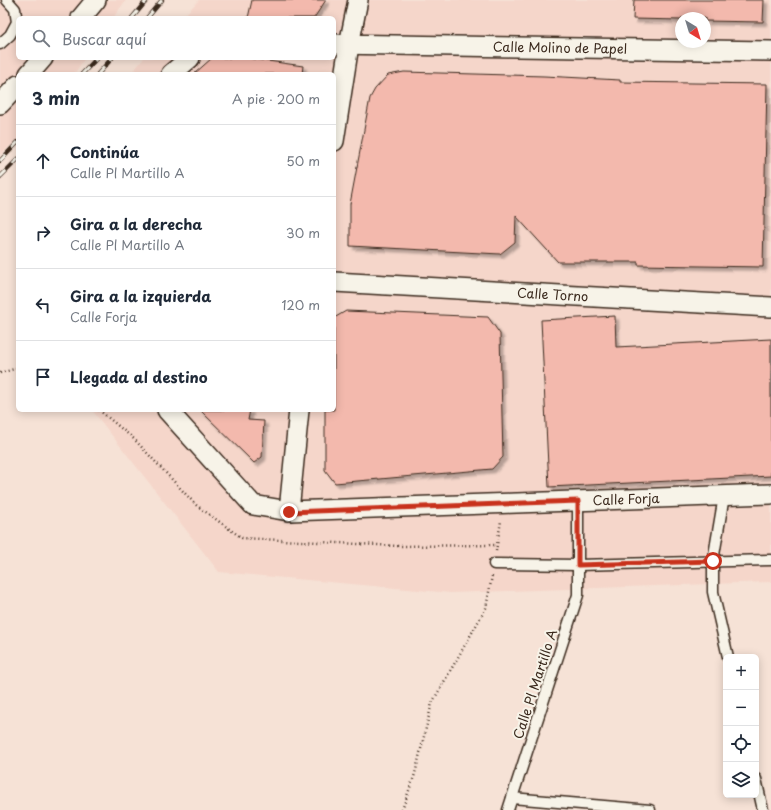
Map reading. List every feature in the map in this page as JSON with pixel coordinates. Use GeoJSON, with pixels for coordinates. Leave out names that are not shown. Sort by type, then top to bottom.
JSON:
{"type":"FeatureCollection","features":[{"type":"Feature","properties":{"kind":"street"},"geometry":{"type":"LineString","coordinates":[[84,11],[96,0]]}},
{"type":"Feature","properties":{"kind":"street"},"geometry":{"type":"LineString","coordinates":[[336,117],[342,45],[358,0]]}},
{"type":"Feature","properties":{"kind":"street","name":"Calle Molino de Papel"},"geometry":{"type":"LineString","coordinates":[[342,45],[771,51]]}},
{"type":"Feature","properties":{"kind":"street"},"geometry":{"type":"LineString","coordinates":[[31,72],[41,60]]}},
{"type":"Feature","properties":{"kind":"street"},"geometry":{"type":"LineString","coordinates":[[173,72],[188,60]]}},
{"type":"Feature","properties":{"kind":"street"},"geometry":{"type":"LineString","coordinates":[[0,104],[16,87]]}},
{"type":"Feature","properties":{"kind":"street","name":"Calle Torno"},"geometry":{"type":"LineString","coordinates":[[336,282],[771,307]]}},
{"type":"Feature","properties":{"kind":"street","name":"Calle Forja"},"geometry":{"type":"LineString","coordinates":[[169,412],[253,506],[289,512],[771,494]]}},
{"type":"Feature","properties":{"kind":"street"},"geometry":{"type":"LineString","coordinates":[[289,512],[299,412]]}},
{"type":"Feature","properties":{"kind":"lane"},"geometry":{"type":"LineString","coordinates":[[7,0],[15,9],[16,16]]}},
{"type":"Feature","properties":{"kind":"lane"},"geometry":{"type":"LineString","coordinates":[[0,44],[10,35],[16,24]]}},
{"type":"Feature","properties":{"kind":"lane"},"geometry":{"type":"LineString","coordinates":[[724,496],[713,561],[712,592],[727,654]]}},
{"type":"Feature","properties":{"kind":"lane","name":"Calle Pl Martillo A"},"geometry":{"type":"LineString","coordinates":[[508,810],[578,595],[578,501]]}},
{"type":"Feature","properties":{"kind":"lane"},"geometry":{"type":"LineString","coordinates":[[494,564],[578,565],[771,560]]}},
{"type":"Feature","properties":{"kind":"lane"},"geometry":{"type":"LineString","coordinates":[[759,792],[763,810]]}},
{"type":"Feature","properties":{"kind":"lane"},"geometry":{"type":"LineString","coordinates":[[512,798],[650,810]]}},
{"type":"Feature","properties":{"kind":"path"},"geometry":{"type":"LineString","coordinates":[[0,373],[16,369]]}},
{"type":"Feature","properties":{"kind":"path"},"geometry":{"type":"LineString","coordinates":[[402,810],[415,774],[432,703],[486,608],[504,504]]}},
{"type":"Feature","properties":{"kind":"shaded area"},"geometry":{"type":"Polygon","coordinates":[[[0,0],[126,0],[114,16],[16,16],[16,60],[84,60],[75,72],[16,72],[16,141],[0,155],[0,0]]]}},
{"type":"Feature","properties":{"kind":"shaded area"},"geometry":{"type":"Polygon","coordinates":[[[199,0],[771,0],[771,582],[451,593],[219,572],[94,412],[336,412],[336,72],[133,72],[142,60],[336,60],[336,16],[184,16],[199,0]]]}},
{"type":"Feature","properties":{"kind":"building"},"geometry":{"type":"Polygon","coordinates":[[[252,0],[326,0],[315,16],[248,16],[252,0]]]}},
{"type":"Feature","properties":{"kind":"building"},"geometry":{"type":"Polygon","coordinates":[[[634,0],[764,0],[763,22],[711,21],[711,12],[675,12],[675,20],[633,19],[634,0]]]}},
{"type":"Feature","properties":{"kind":"building"},"geometry":{"type":"Polygon","coordinates":[[[210,60],[261,60],[303,66],[302,72],[196,72],[210,60]]]}},
{"type":"Feature","properties":{"kind":"building"},"geometry":{"type":"Polygon","coordinates":[[[404,72],[544,76],[620,80],[620,82],[767,84],[763,267],[638,265],[638,262],[558,262],[516,216],[515,242],[500,254],[350,246],[350,204],[370,98],[375,89],[388,75],[404,72]]]}},
{"type":"Feature","properties":{"kind":"building"},"geometry":{"type":"Polygon","coordinates":[[[346,311],[488,317],[500,334],[503,457],[492,469],[335,483],[325,470],[325,412],[336,412],[336,317],[346,311]]]}},
{"type":"Feature","properties":{"kind":"building"},"geometry":{"type":"Polygon","coordinates":[[[615,316],[616,347],[771,339],[771,476],[549,487],[541,320],[615,316]]]}},
{"type":"Feature","properties":{"kind":"building"},"geometry":{"type":"Polygon","coordinates":[[[202,412],[250,412],[248,420],[264,421],[262,457],[254,463],[202,412]]]}},
{"type":"Feature","properties":{"kind":"railway"},"geometry":{"type":"LineString","coordinates":[[134,16],[147,0]]}},
{"type":"Feature","properties":{"kind":"railway"},"geometry":{"type":"LineString","coordinates":[[149,16],[162,0]]}},
{"type":"Feature","properties":{"kind":"railway"},"geometry":{"type":"LineString","coordinates":[[84,72],[95,60]]}},
{"type":"Feature","properties":{"kind":"railway"},"geometry":{"type":"LineString","coordinates":[[100,72],[110,60]]}},
{"type":"Feature","properties":{"kind":"railway"},"geometry":{"type":"LineString","coordinates":[[0,161],[16,144]]}},
{"type":"Feature","properties":{"kind":"railway"},"geometry":{"type":"LineString","coordinates":[[0,177],[16,161]]}},
{"type":"Feature","properties":{"kind":"route"},"geometry":{"type":"LineString","coordinates":[[289,512],[578,501],[578,565],[713,561]]}}]}
